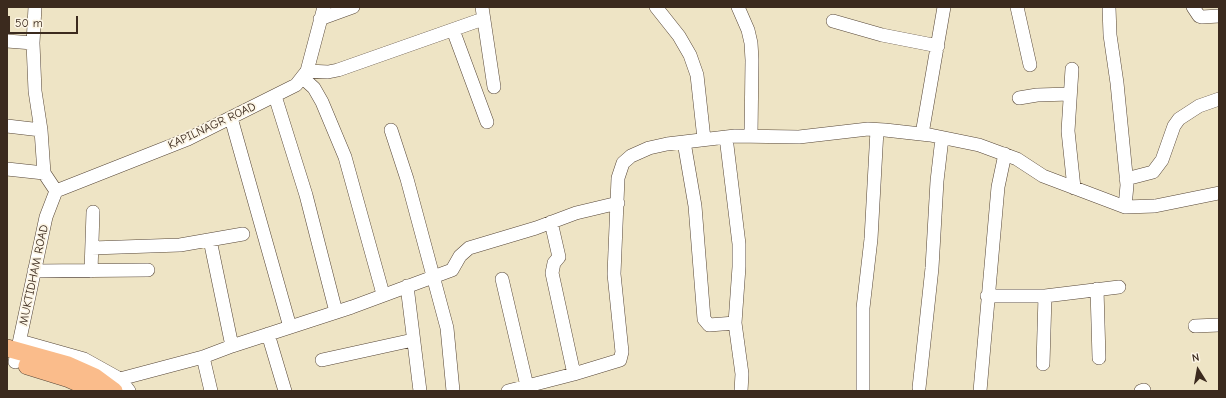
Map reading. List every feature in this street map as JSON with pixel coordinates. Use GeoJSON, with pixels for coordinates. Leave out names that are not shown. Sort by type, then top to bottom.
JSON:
{"type":"FeatureCollection","features":[{"type":"Feature","properties":{"kind":"main road"},"geometry":{"type":"LineString","coordinates":[[13,353],[68,365],[117,385]]}},
{"type":"Feature","properties":{"kind":"main road"},"geometry":{"type":"LineString","coordinates":[[13,353],[96,391]]}},
{"type":"Feature","properties":{"kind":"street"},"geometry":{"type":"LineString","coordinates":[[35,7],[33,42],[35,91],[41,130],[44,173],[55,195]]}},
{"type":"Feature","properties":{"kind":"street"},"geometry":{"type":"LineString","coordinates":[[305,75],[322,13],[353,7]]}},
{"type":"Feature","properties":{"kind":"street"},"geometry":{"type":"LineString","coordinates":[[656,7],[679,36],[690,55],[696,75],[704,139]]}},
{"type":"Feature","properties":{"kind":"street"},"geometry":{"type":"LineString","coordinates":[[738,7],[748,30],[751,43],[751,136]]}},
{"type":"Feature","properties":{"kind":"street"},"geometry":{"type":"LineString","coordinates":[[922,134],[944,7]]}},
{"type":"Feature","properties":{"kind":"street"},"geometry":{"type":"LineString","coordinates":[[1017,7],[1030,64]]}},
{"type":"Feature","properties":{"kind":"street"},"geometry":{"type":"LineString","coordinates":[[1109,7],[1110,35],[1118,83],[1126,179],[1125,207]]}},
{"type":"Feature","properties":{"kind":"street"},"geometry":{"type":"LineString","coordinates":[[1193,7],[1199,16],[1219,16]]}},
{"type":"Feature","properties":{"kind":"street"},"geometry":{"type":"LineString","coordinates":[[305,75],[338,70],[453,30],[483,13],[494,86]]}},
{"type":"Feature","properties":{"kind":"street"},"geometry":{"type":"LineString","coordinates":[[833,21],[882,36],[938,46]]}},
{"type":"Feature","properties":{"kind":"street"},"geometry":{"type":"LineString","coordinates":[[453,30],[487,122]]}},
{"type":"Feature","properties":{"kind":"street"},"geometry":{"type":"LineString","coordinates":[[7,41],[33,42]]}},
{"type":"Feature","properties":{"kind":"street"},"geometry":{"type":"LineString","coordinates":[[1072,69],[1068,132],[1074,188]]}},
{"type":"Feature","properties":{"kind":"street"},"geometry":{"type":"LineString","coordinates":[[305,75],[322,102],[345,157],[383,294]]}},
{"type":"Feature","properties":{"kind":"street","name":"KAPILNAGR ROAD"},"geometry":{"type":"LineString","coordinates":[[55,195],[188,139],[296,85],[305,75]]}},
{"type":"Feature","properties":{"kind":"street"},"geometry":{"type":"LineString","coordinates":[[1020,98],[1070,94]]}},
{"type":"Feature","properties":{"kind":"street"},"geometry":{"type":"LineString","coordinates":[[275,96],[306,195],[336,312]]}},
{"type":"Feature","properties":{"kind":"street"},"geometry":{"type":"LineString","coordinates":[[1126,179],[1153,172],[1162,160],[1174,126],[1179,119],[1199,106],[1219,99]]}},
{"type":"Feature","properties":{"kind":"street"},"geometry":{"type":"LineString","coordinates":[[231,118],[290,327]]}},
{"type":"Feature","properties":{"kind":"street"},"geometry":{"type":"LineString","coordinates":[[7,126],[41,130]]}},
{"type":"Feature","properties":{"kind":"street"},"geometry":{"type":"LineString","coordinates":[[508,391],[615,362],[622,356],[614,274],[618,178],[623,163],[631,156],[649,148],[726,137],[814,136],[868,129],[922,134],[979,145],[1017,159],[1043,176],[1125,207],[1155,206],[1219,193]]}},
{"type":"Feature","properties":{"kind":"street"},"geometry":{"type":"LineString","coordinates":[[391,130],[407,179],[447,328],[453,391]]}},
{"type":"Feature","properties":{"kind":"street"},"geometry":{"type":"LineString","coordinates":[[863,391],[863,308],[872,226],[877,130]]}},
{"type":"Feature","properties":{"kind":"street"},"geometry":{"type":"LineString","coordinates":[[726,137],[739,244],[735,323],[742,374],[741,391]]}},
{"type":"Feature","properties":{"kind":"street"},"geometry":{"type":"LineString","coordinates":[[918,388],[932,268],[937,181],[942,138]]}},
{"type":"Feature","properties":{"kind":"street"},"geometry":{"type":"LineString","coordinates":[[684,142],[695,206],[705,323],[712,326],[735,323]]}},
{"type":"Feature","properties":{"kind":"street"},"geometry":{"type":"LineString","coordinates":[[980,391],[998,187],[1005,154]]}},
{"type":"Feature","properties":{"kind":"street"},"geometry":{"type":"LineString","coordinates":[[7,169],[44,173]]}},
{"type":"Feature","properties":{"kind":"street","name":"MUKTIDHAM ROAD"},"geometry":{"type":"LineString","coordinates":[[13,353],[46,217],[55,195]]}},
{"type":"Feature","properties":{"kind":"street"},"geometry":{"type":"LineString","coordinates":[[117,385],[336,312],[452,270],[460,256],[469,248],[576,213],[618,203]]}},
{"type":"Feature","properties":{"kind":"street"},"geometry":{"type":"LineString","coordinates":[[91,271],[93,212]]}},
{"type":"Feature","properties":{"kind":"street"},"geometry":{"type":"LineString","coordinates":[[551,222],[559,257],[552,267],[552,273],[574,374]]}},
{"type":"Feature","properties":{"kind":"street"},"geometry":{"type":"LineString","coordinates":[[92,248],[180,245],[243,234]]}},
{"type":"Feature","properties":{"kind":"street"},"geometry":{"type":"LineString","coordinates":[[210,240],[232,346]]}},
{"type":"Feature","properties":{"kind":"street"},"geometry":{"type":"LineString","coordinates":[[34,271],[148,270]]}},
{"type":"Feature","properties":{"kind":"street"},"geometry":{"type":"LineString","coordinates":[[502,279],[527,386]]}},
{"type":"Feature","properties":{"kind":"street"},"geometry":{"type":"LineString","coordinates":[[407,286],[420,391]]}},
{"type":"Feature","properties":{"kind":"street"},"geometry":{"type":"LineString","coordinates":[[988,296],[1045,296],[1119,286]]}},
{"type":"Feature","properties":{"kind":"street"},"geometry":{"type":"LineString","coordinates":[[1097,289],[1099,358]]}},
{"type":"Feature","properties":{"kind":"street"},"geometry":{"type":"LineString","coordinates":[[1043,364],[1045,296]]}},
{"type":"Feature","properties":{"kind":"street"},"geometry":{"type":"LineString","coordinates":[[1195,326],[1219,325]]}},
{"type":"Feature","properties":{"kind":"street"},"geometry":{"type":"LineString","coordinates":[[268,334],[285,391]]}},
{"type":"Feature","properties":{"kind":"street"},"geometry":{"type":"LineString","coordinates":[[322,360],[413,340]]}},
{"type":"Feature","properties":{"kind":"street"},"geometry":{"type":"LineString","coordinates":[[203,357],[211,391]]}},
{"type":"Feature","properties":{"kind":"street"},"geometry":{"type":"LineString","coordinates":[[117,385],[129,391]]}}]}
